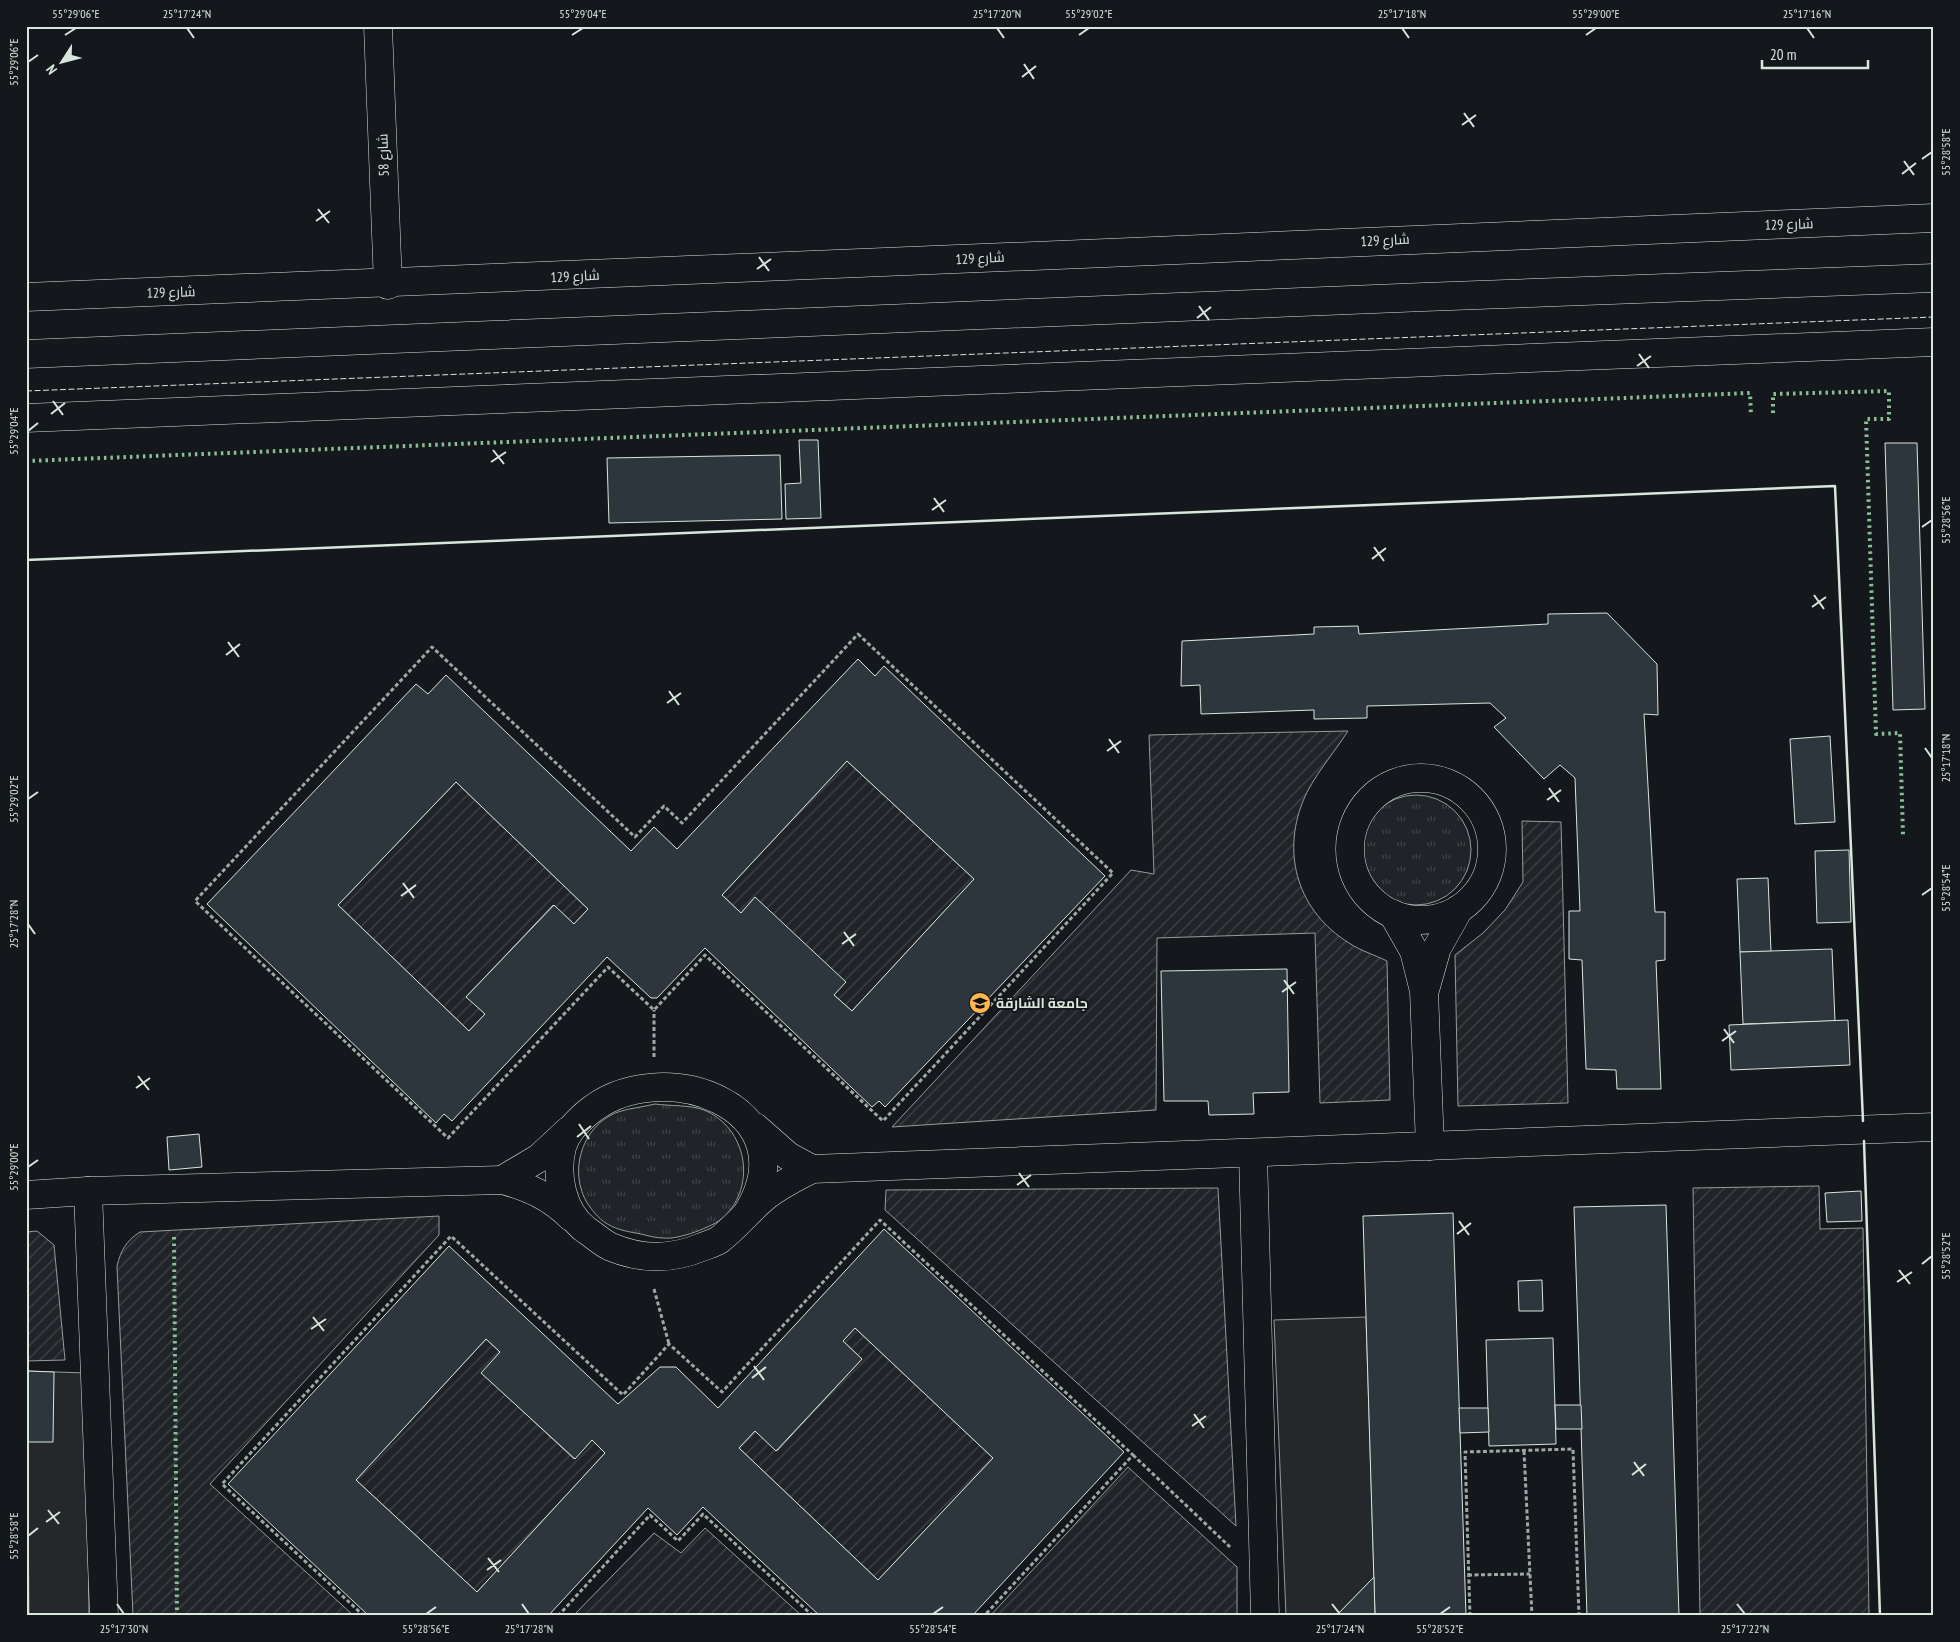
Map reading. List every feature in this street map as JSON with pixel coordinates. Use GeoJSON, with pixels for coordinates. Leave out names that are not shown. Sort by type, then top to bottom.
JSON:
{"type":"FeatureCollection","features":[{"type":"Feature","properties":{"kind":"street","name":"شارع 58"},"geometry":{"type":"LineString","coordinates":[[378,26],[388,284]]}},
{"type":"Feature","properties":{"kind":"street","name":"شارع 129"},"geometry":{"type":"LineString","coordinates":[[26,297],[388,284],[1425,238],[1934,218]]}},
{"type":"Feature","properties":{"kind":"street"},"geometry":{"type":"LineString","coordinates":[[26,354],[1934,278]]}},
{"type":"Feature","properties":{"kind":"street"},"geometry":{"type":"LineString","coordinates":[[26,418],[1934,342]]}},
{"type":"Feature","properties":{"kind":"street"},"geometry":{"type":"LineString","coordinates":[[1424,991],[1436,948],[1459,909],[1478,890],[1490,866],[1491,839],[1483,814],[1465,793],[1449,784],[1441,780],[1414,778],[1388,785],[1367,801],[1354,825],[1349,851],[1356,878],[1360,885],[1371,900],[1393,914],[1410,919],[1427,920],[1444,916],[1459,909]]}},
{"type":"Feature","properties":{"kind":"street"},"geometry":{"type":"LineString","coordinates":[[1393,914],[1414,951],[1424,991],[1430,1146]]}},
{"type":"Feature","properties":{"kind":"street"},"geometry":{"type":"LineString","coordinates":[[502,1180],[540,1158],[595,1107],[623,1092],[654,1086],[688,1089],[720,1100],[748,1120],[788,1156],[812,1169]]}},
{"type":"Feature","properties":{"kind":"street"},"geometry":{"type":"LineString","coordinates":[[746,1215],[757,1197],[764,1178],[764,1158],[759,1137],[748,1120]]}},
{"type":"Feature","properties":{"kind":"street"},"geometry":{"type":"LineString","coordinates":[[26,1195],[88,1191],[502,1180],[524,1185],[544,1195],[563,1208],[578,1224],[609,1247],[646,1257],[683,1255],[718,1240],[766,1196],[788,1181],[812,1169],[1934,1127]]}},
{"type":"Feature","properties":{"kind":"street"},"geometry":{"type":"LineString","coordinates":[[571,1128],[562,1147],[559,1167],[561,1188],[567,1207],[578,1224]]}},
{"type":"Feature","properties":{"kind":"street"},"geometry":{"type":"LineString","coordinates":[[1253,1153],[1265,1616]]}},
{"type":"Feature","properties":{"kind":"street"},"geometry":{"type":"LineString","coordinates":[[88,1191],[104,1616]]}},
{"type":"Feature","properties":{"kind":"path"},"geometry":{"type":"LineString","coordinates":[[654,1010],[608,967],[448,1138],[195,901],[432,648],[635,838],[664,806],[682,823],[858,634],[1113,873],[883,1121],[705,955],[654,1010],[654,1086]]}},
{"type":"Feature","properties":{"kind":"path"},"geometry":{"type":"LineString","coordinates":[[646,1257],[669,1344],[722,1392],[880,1220],[1264,1579]]}},
{"type":"Feature","properties":{"kind":"path"},"geometry":{"type":"LineString","coordinates":[[364,1616],[222,1484],[451,1236],[623,1395],[669,1344]]}},
{"type":"Feature","properties":{"kind":"path"},"geometry":{"type":"LineString","coordinates":[[1470,1616],[1465,1452],[1573,1449],[1578,1616]]}},
{"type":"Feature","properties":{"kind":"path"},"geometry":{"type":"LineString","coordinates":[[1524,1451],[1532,1616]]}},
{"type":"Feature","properties":{"kind":"path"},"geometry":{"type":"LineString","coordinates":[[984,1616],[1133,1455]]}},
{"type":"Feature","properties":{"kind":"path"},"geometry":{"type":"LineString","coordinates":[[558,1616],[650,1515],[678,1541],[704,1514],[813,1616]]}},
{"type":"Feature","properties":{"kind":"path"},"geometry":{"type":"LineString","coordinates":[[1468,1575],[1530,1574]]}},
{"type":"Feature","properties":{"kind":"green space"},"geometry":{"type":"Polygon","coordinates":[[[1348,731],[1307,792],[1303,801],[1294,842],[1295,862],[1299,881],[1307,899],[1318,915],[1332,930],[1349,943],[1387,961],[1390,1100],[1320,1103],[1315,933],[1157,938],[1156,1110],[892,1127],[1131,870],[1154,874],[1149,735],[1348,731]]]}},
{"type":"Feature","properties":{"kind":"green space"},"geometry":{"type":"Polygon","coordinates":[[[847,761],[974,879],[852,1011],[834,995],[755,897],[741,913],[722,895],[847,761]]]}},
{"type":"Feature","properties":{"kind":"green space"},"geometry":{"type":"Polygon","coordinates":[[[456,782],[588,909],[574,924],[553,905],[467,996],[485,1014],[469,1031],[338,905],[456,782]]]}},
{"type":"Feature","properties":{"kind":"green space"},"geometry":{"type":"Polygon","coordinates":[[[1416,795],[1437,799],[1455,811],[1467,829],[1471,850],[1467,871],[1455,889],[1437,901],[1416,905],[1395,901],[1377,889],[1365,871],[1361,850],[1365,829],[1377,811],[1395,799],[1416,795]]]}},
{"type":"Feature","properties":{"kind":"green space"},"geometry":{"type":"Polygon","coordinates":[[[1522,821],[1561,822],[1568,1103],[1458,1106],[1455,955],[1483,933],[1505,910],[1523,882],[1522,821]]]}},
{"type":"Feature","properties":{"kind":"green space"},"geometry":{"type":"Polygon","coordinates":[[[655,1104],[699,1108],[719,1118],[738,1143],[742,1158],[744,1174],[741,1189],[734,1204],[724,1217],[712,1225],[678,1237],[655,1237],[625,1231],[606,1223],[590,1207],[583,1195],[579,1181],[581,1153],[586,1140],[594,1128],[618,1112],[655,1104]]]}},
{"type":"Feature","properties":{"kind":"green space"},"geometry":{"type":"Polygon","coordinates":[[[1819,1186],[1820,1229],[1863,1228],[1869,1616],[1700,1616],[1693,1188],[1819,1186]]]}},
{"type":"Feature","properties":{"kind":"green space"},"geometry":{"type":"Polygon","coordinates":[[[1218,1188],[1236,1526],[885,1210],[886,1190],[1218,1188]]]}},
{"type":"Feature","properties":{"kind":"green space"},"geometry":{"type":"Polygon","coordinates":[[[439,1216],[439,1235],[210,1484],[354,1616],[133,1616],[117,1266],[120,1255],[128,1242],[140,1232],[439,1216]]]}},
{"type":"Feature","properties":{"kind":"green space"},"geometry":{"type":"Polygon","coordinates":[[[37,1231],[54,1245],[65,1360],[26,1361],[26,1232],[37,1231]]]}},
{"type":"Feature","properties":{"kind":"green space"},"geometry":{"type":"Polygon","coordinates":[[[855,1328],[993,1458],[878,1580],[739,1448],[755,1431],[777,1451],[862,1359],[843,1341],[855,1328]]]}},
{"type":"Feature","properties":{"kind":"green space"},"geometry":{"type":"Polygon","coordinates":[[[486,1339],[500,1352],[482,1373],[574,1459],[592,1440],[605,1453],[477,1592],[356,1480],[486,1339]]]}},
{"type":"Feature","properties":{"kind":"green space"},"geometry":{"type":"Polygon","coordinates":[[[1128,1467],[1237,1567],[1237,1616],[990,1616],[1128,1467]]]}},
{"type":"Feature","properties":{"kind":"green space"},"geometry":{"type":"Polygon","coordinates":[[[27,1481],[29,1616],[26,1616],[27,1481]]]}},
{"type":"Feature","properties":{"kind":"green space"},"geometry":{"type":"Polygon","coordinates":[[[705,1528],[802,1616],[573,1616],[654,1533],[681,1553],[705,1528]]]}},
{"type":"Feature","properties":{"kind":"shaded area"},"geometry":{"type":"Polygon","coordinates":[[[1366,1317],[1374,1577],[1336,1616],[1286,1616],[1274,1320],[1366,1317]]]}},
{"type":"Feature","properties":{"kind":"shaded area"},"geometry":{"type":"Polygon","coordinates":[[[27,1371],[86,1373],[89,1616],[29,1616],[27,1371]]]}},
{"type":"Feature","properties":{"kind":"building"},"geometry":{"type":"Polygon","coordinates":[[[799,440],[818,440],[821,518],[786,519],[785,484],[801,483],[799,440]]]}},
{"type":"Feature","properties":{"kind":"building"},"geometry":{"type":"Polygon","coordinates":[[[1885,443],[1917,443],[1925,709],[1893,710],[1885,443]]]}},
{"type":"Feature","properties":{"kind":"building"},"geometry":{"type":"Polygon","coordinates":[[[780,455],[782,519],[609,523],[607,458],[780,455]]]}},
{"type":"Feature","properties":{"kind":"building"},"geometry":{"type":"Polygon","coordinates":[[[1607,613],[1657,664],[1658,715],[1644,714],[1655,912],[1665,912],[1665,960],[1656,961],[1661,1089],[1617,1089],[1616,1070],[1586,1069],[1582,960],[1569,959],[1569,911],[1580,911],[1575,778],[1560,765],[1544,779],[1494,727],[1506,718],[1490,703],[1367,706],[1367,718],[1314,719],[1314,710],[1201,714],[1200,685],[1181,686],[1182,641],[1314,634],[1314,627],[1358,626],[1359,634],[1548,624],[1548,614],[1607,613]]]}},
{"type":"Feature","properties":{"kind":"building"},"geometry":{"type":"Polygon","coordinates":[[[858,659],[875,676],[884,666],[1105,876],[885,1107],[879,1101],[872,1107],[705,948],[657,998],[651,998],[607,957],[452,1121],[444,1114],[436,1123],[207,904],[416,684],[428,694],[446,675],[631,851],[654,827],[677,849],[858,659]],[[847,761],[722,895],[741,913],[755,897],[846,982],[834,995],[852,1011],[974,879],[847,761]],[[456,782],[338,905],[469,1031],[485,1014],[466,997],[554,905],[574,924],[588,909],[456,782]]]}},
{"type":"Feature","properties":{"kind":"building"},"geometry":{"type":"Polygon","coordinates":[[[1830,736],[1835,822],[1795,824],[1790,739],[1830,736]]]}},
{"type":"Feature","properties":{"kind":"building"},"geometry":{"type":"Polygon","coordinates":[[[1849,850],[1851,922],[1817,923],[1815,851],[1849,850]]]}},
{"type":"Feature","properties":{"kind":"building"},"geometry":{"type":"Polygon","coordinates":[[[1768,878],[1771,952],[1740,952],[1737,879],[1768,878]]]}},
{"type":"Feature","properties":{"kind":"building"},"geometry":{"type":"Polygon","coordinates":[[[1832,949],[1835,1021],[1743,1024],[1740,952],[1832,949]]]}},
{"type":"Feature","properties":{"kind":"building"},"geometry":{"type":"Polygon","coordinates":[[[1287,969],[1289,1092],[1253,1093],[1254,1114],[1209,1115],[1208,1101],[1164,1101],[1161,971],[1287,969]]]}},
{"type":"Feature","properties":{"kind":"building"},"geometry":{"type":"Polygon","coordinates":[[[1848,1020],[1850,1065],[1731,1070],[1729,1025],[1848,1020]]]}},
{"type":"Feature","properties":{"kind":"building"},"geometry":{"type":"Polygon","coordinates":[[[199,1134],[202,1167],[169,1170],[167,1137],[199,1134]]]}},
{"type":"Feature","properties":{"kind":"building"},"geometry":{"type":"Polygon","coordinates":[[[1861,1191],[1862,1221],[1827,1222],[1825,1193],[1861,1191]]]}},
{"type":"Feature","properties":{"kind":"building"},"geometry":{"type":"Polygon","coordinates":[[[1666,1205],[1679,1616],[1587,1616],[1574,1207],[1666,1205]]]}},
{"type":"Feature","properties":{"kind":"building"},"geometry":{"type":"Polygon","coordinates":[[[1453,1213],[1466,1616],[1375,1616],[1363,1216],[1453,1213]]]}},
{"type":"Feature","properties":{"kind":"building"},"geometry":{"type":"Polygon","coordinates":[[[884,1229],[1124,1452],[972,1616],[820,1616],[703,1507],[677,1535],[648,1508],[548,1616],[369,1616],[228,1484],[449,1246],[618,1404],[660,1367],[676,1367],[718,1408],[884,1229]],[[855,1328],[843,1341],[862,1359],[776,1451],[755,1431],[739,1448],[878,1580],[993,1458],[855,1328]],[[486,1339],[356,1480],[477,1592],[605,1453],[592,1440],[575,1459],[481,1373],[500,1352],[486,1339]]]}},
{"type":"Feature","properties":{"kind":"building"},"geometry":{"type":"Polygon","coordinates":[[[1542,1280],[1543,1311],[1519,1311],[1518,1281],[1542,1280]]]}},
{"type":"Feature","properties":{"kind":"building"},"geometry":{"type":"Polygon","coordinates":[[[1553,1338],[1556,1444],[1489,1446],[1486,1340],[1553,1338]]]}},
{"type":"Feature","properties":{"kind":"building"},"geometry":{"type":"Polygon","coordinates":[[[27,1371],[54,1372],[53,1442],[27,1442],[27,1371]]]}},
{"type":"Feature","properties":{"kind":"building"},"geometry":{"type":"Polygon","coordinates":[[[1555,1405],[1581,1405],[1582,1429],[1556,1429],[1555,1405]]]}},
{"type":"Feature","properties":{"kind":"building"},"geometry":{"type":"Polygon","coordinates":[[[1459,1408],[1488,1408],[1489,1432],[1460,1433],[1459,1408]]]}},
{"type":"Feature","properties":{"kind":"building"},"geometry":{"type":"Polygon","coordinates":[[[1374,1577],[1375,1616],[1336,1616],[1374,1577]]]}},
{"type":"Feature","properties":{"kind":"hedge"},"geometry":{"type":"LineString","coordinates":[[1773,413],[1773,394],[1889,391],[1889,419],[1866,419],[1876,734],[1900,733],[1903,835]]}},
{"type":"Feature","properties":{"kind":"hedge"},"geometry":{"type":"LineString","coordinates":[[26,461],[1750,393],[1751,415]]}},
{"type":"Feature","properties":{"kind":"hedge"},"geometry":{"type":"LineString","coordinates":[[174,1237],[177,1616]]}},
{"type":"Feature","properties":{"kind":"fence"},"geometry":{"type":"LineString","coordinates":[[26,391],[1934,317]]}},
{"type":"Feature","properties":{"kind":"wall"},"geometry":{"type":"LineString","coordinates":[[26,560],[1835,486],[1863,1121]]}},
{"type":"Feature","properties":{"kind":"wall"},"geometry":{"type":"LineString","coordinates":[[1864,1141],[1880,1616]]}},
{"type":"Feature","properties":{"kind":"place","name":"جامعة الشارقة"},"geometry":{"type":"Point","coordinates":[980,1003]}}]}
